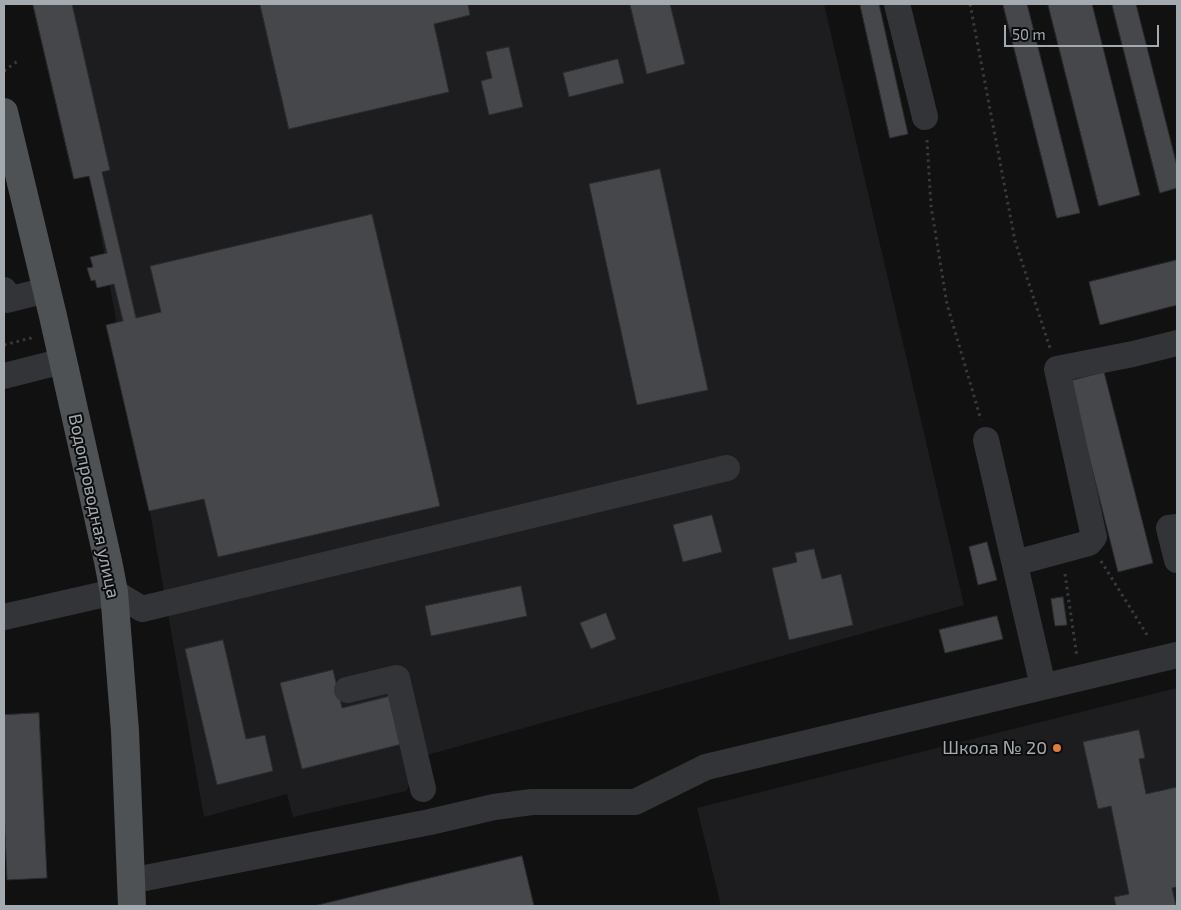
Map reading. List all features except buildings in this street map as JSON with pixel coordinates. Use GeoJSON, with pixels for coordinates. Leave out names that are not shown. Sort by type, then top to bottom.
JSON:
{"type":"FeatureCollection","features":[{"type":"Feature","properties":{"kind":"main road","name":"Водопроводная улица"},"geometry":{"type":"LineString","coordinates":[[4,112],[47,290],[114,592],[125,731],[131,894]]}},
{"type":"Feature","properties":{"kind":"street"},"geometry":{"type":"LineString","coordinates":[[897,4],[925,118]]}},
{"type":"Feature","properties":{"kind":"street"},"geometry":{"type":"LineString","coordinates":[[4,290],[7,300],[47,290]]}},
{"type":"Feature","properties":{"kind":"street"},"geometry":{"type":"LineString","coordinates":[[1015,563],[1090,543],[1094,537],[1057,369],[1177,344]]}},
{"type":"Feature","properties":{"kind":"street"},"geometry":{"type":"LineString","coordinates":[[4,376],[62,362]]}},
{"type":"Feature","properties":{"kind":"street"},"geometry":{"type":"LineString","coordinates":[[986,440],[1043,686]]}},
{"type":"Feature","properties":{"kind":"street"},"geometry":{"type":"LineString","coordinates":[[4,617],[114,592],[142,609],[727,468]]}},
{"type":"Feature","properties":{"kind":"street"},"geometry":{"type":"LineString","coordinates":[[1177,527],[1169,528],[1177,560]]}},
{"type":"Feature","properties":{"kind":"street"},"geometry":{"type":"LineString","coordinates":[[131,894],[494,807],[532,802],[635,802],[706,767],[1043,686],[1166,650]]}},
{"type":"Feature","properties":{"kind":"street"},"geometry":{"type":"LineString","coordinates":[[347,690],[397,678],[423,789]]}},
{"type":"Feature","properties":{"kind":"path"},"geometry":{"type":"LineString","coordinates":[[970,4],[1015,241],[1057,369]]}},
{"type":"Feature","properties":{"kind":"path"},"geometry":{"type":"LineString","coordinates":[[4,70],[19,60]]}},
{"type":"Feature","properties":{"kind":"path"},"geometry":{"type":"LineString","coordinates":[[925,118],[931,206],[947,304],[986,440]]}},
{"type":"Feature","properties":{"kind":"path"},"geometry":{"type":"LineString","coordinates":[[1090,543],[1166,650]]}},
{"type":"Feature","properties":{"kind":"path"},"geometry":{"type":"LineString","coordinates":[[1061,551],[1078,662]]}},
{"type":"Feature","properties":{"kind":"shaded area"},"geometry":{"type":"Polygon","coordinates":[[[60,4],[824,4],[964,605],[413,759],[413,778],[406,791],[293,817],[287,794],[204,817],[60,4]]]}},
{"type":"Feature","properties":{"kind":"shaded area","name":"Школа № 20"},"geometry":{"type":"Polygon","coordinates":[[[1177,688],[1177,906],[721,906],[697,808],[1177,688]]]}},
{"type":"Feature","properties":{"kind":"place","name":"Школа № 20"},"geometry":{"type":"Point","coordinates":[1057,748]}}]}
